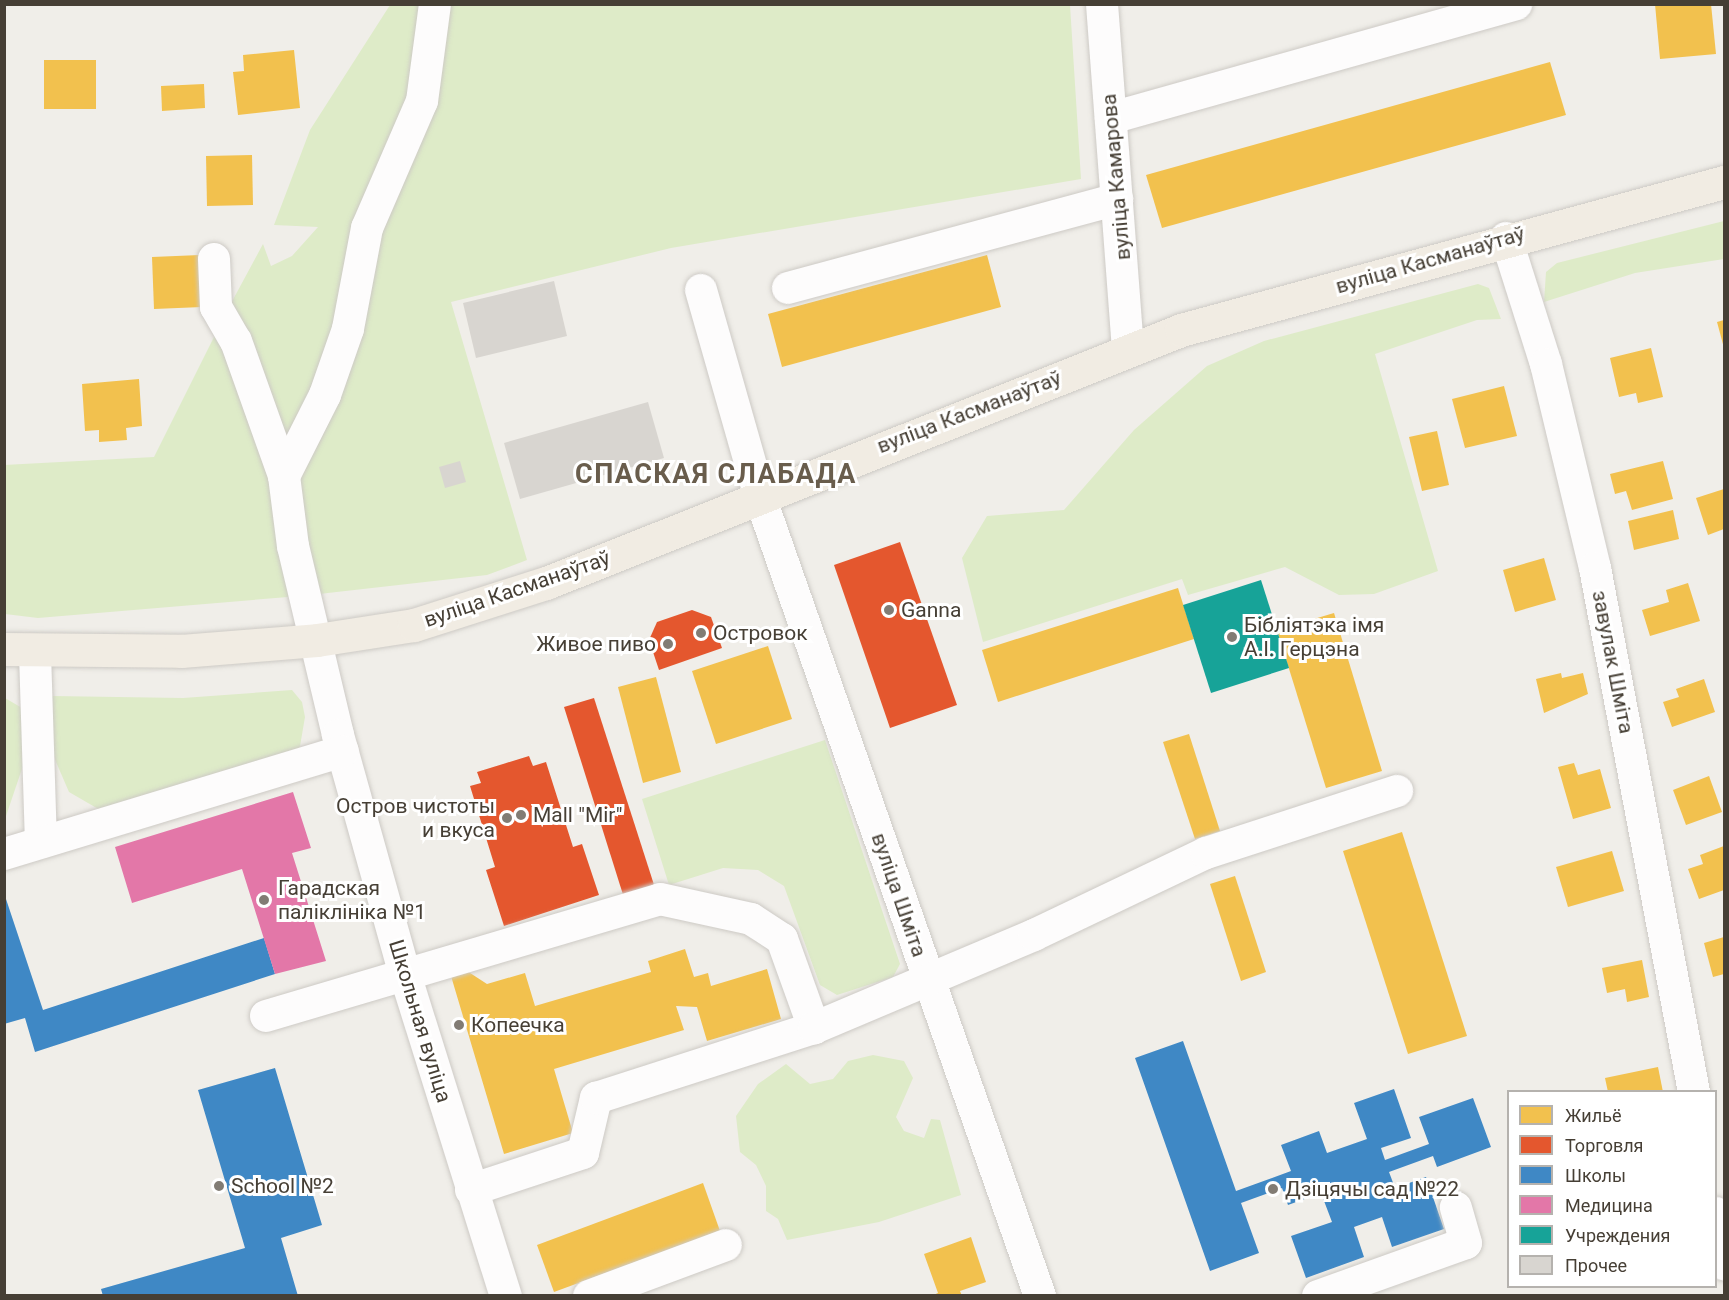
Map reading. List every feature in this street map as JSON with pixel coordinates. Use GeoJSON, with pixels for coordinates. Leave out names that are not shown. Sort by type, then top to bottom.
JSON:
{"type":"FeatureCollection","features":[{"type":"Feature","properties":{"kind":"main road","name":"вуліца Касманаўтаў"},"geometry":{"type":"LineString","coordinates":[[20,651],[181,651],[317,640],[414,625],[546,583],[759,494],[1181,330],[1506,238],[1725,182]]}},
{"type":"Feature","properties":{"kind":"street"},"geometry":{"type":"LineString","coordinates":[[284,476],[329,384],[348,329],[367,228],[422,101],[435,4]]}},
{"type":"Feature","properties":{"kind":"street","name":"вуліца Камарова"},"geometry":{"type":"LineString","coordinates":[[1102,4],[1128,350]]}},
{"type":"Feature","properties":{"kind":"street"},"geometry":{"type":"LineString","coordinates":[[1111,118],[1516,4]]}},
{"type":"Feature","properties":{"kind":"street"},"geometry":{"type":"LineString","coordinates":[[788,288],[1117,199]]}},
{"type":"Feature","properties":{"kind":"street","name":"завулак Шміта"},"geometry":{"type":"LineString","coordinates":[[1506,238],[1546,364],[1594,568],[1694,1090]]}},
{"type":"Feature","properties":{"kind":"street","name":"Школьная вуліца"},"geometry":{"type":"LineString","coordinates":[[214,259],[216,307],[236,341],[284,476],[293,546],[343,751],[404,971],[506,1296]]}},
{"type":"Feature","properties":{"kind":"street","name":"вуліца Шміта"},"geometry":{"type":"LineString","coordinates":[[701,290],[759,494],[1041,1296]]}},
{"type":"Feature","properties":{"kind":"street"},"geometry":{"type":"LineString","coordinates":[[20,651],[41,842]]}},
{"type":"Feature","properties":{"kind":"street"},"geometry":{"type":"LineString","coordinates":[[4,854],[343,751]]}},
{"type":"Feature","properties":{"kind":"street"},"geometry":{"type":"LineString","coordinates":[[471,1190],[583,1153],[596,1098],[814,1028],[1034,935],[1206,853],[1397,791]]}},
{"type":"Feature","properties":{"kind":"street"},"geometry":{"type":"LineString","coordinates":[[266,1016],[404,971],[445,965],[660,899],[751,919],[782,939],[814,1028]]}},
{"type":"Feature","properties":{"kind":"street"},"geometry":{"type":"LineString","coordinates":[[1318,1296],[1466,1243],[1456,1208]]}},
{"type":"Feature","properties":{"kind":"street"},"geometry":{"type":"LineString","coordinates":[[1717,1219],[1725,1263]]}},
{"type":"Feature","properties":{"kind":"street"},"geometry":{"type":"LineString","coordinates":[[590,1296],[726,1245]]}},
{"type":"Feature","properties":{"kind":"green space"},"geometry":{"type":"Polygon","coordinates":[[[390,5],[1070,5],[1081,179],[671,248],[451,302],[527,560],[487,575],[319,594],[229,307],[263,244],[271,266],[292,256],[318,227],[274,225],[310,130],[390,5]]]}},
{"type":"Feature","properties":{"kind":"green space"},"geometry":{"type":"Polygon","coordinates":[[[1724,221],[1724,259],[1635,273],[1544,302],[1546,272],[1557,263],[1724,221]]]}},
{"type":"Feature","properties":{"kind":"green space"},"geometry":{"type":"Polygon","coordinates":[[[1478,284],[1489,288],[1501,319],[1477,320],[1375,354],[1438,571],[1374,594],[1339,595],[1285,567],[1188,595],[1182,579],[983,642],[962,558],[987,516],[1064,510],[1134,430],[1207,366],[1264,341],[1478,284]]]}},
{"type":"Feature","properties":{"kind":"green space"},"geometry":{"type":"Polygon","coordinates":[[[218,329],[275,473],[295,586],[288,597],[38,618],[5,614],[4,465],[154,457],[218,329]]]}},
{"type":"Feature","properties":{"kind":"green space"},"geometry":{"type":"Polygon","coordinates":[[[292,690],[302,702],[305,717],[299,752],[107,814],[69,792],[53,755],[52,696],[183,698],[292,690]]]}},
{"type":"Feature","properties":{"kind":"green space"},"geometry":{"type":"Polygon","coordinates":[[[5,698],[22,708],[25,760],[5,819],[5,698]]]}},
{"type":"Feature","properties":{"kind":"green space"},"geometry":{"type":"Polygon","coordinates":[[[825,740],[900,964],[893,977],[837,995],[820,985],[784,886],[758,870],[723,868],[669,885],[642,799],[825,740]]]}},
{"type":"Feature","properties":{"kind":"green space"},"geometry":{"type":"Polygon","coordinates":[[[873,1055],[904,1061],[913,1078],[896,1117],[904,1131],[924,1138],[931,1119],[940,1120],[961,1195],[879,1222],[787,1240],[778,1219],[766,1211],[766,1186],[756,1165],[740,1152],[736,1116],[758,1084],[786,1064],[810,1084],[833,1079],[848,1061],[873,1055]]]}},
{"type":"Feature","properties":{"kind":"building: Жильё"},"geometry":{"type":"Polygon","coordinates":[[[1655,4],[1711,4],[1716,54],[1660,59],[1655,4]]]}},
{"type":"Feature","properties":{"kind":"building: Жильё"},"geometry":{"type":"Polygon","coordinates":[[[294,50],[300,108],[238,115],[233,72],[244,71],[243,55],[294,50]]]}},
{"type":"Feature","properties":{"kind":"building: Жильё"},"geometry":{"type":"Polygon","coordinates":[[[44,60],[96,60],[96,109],[44,109],[44,60]]]}},
{"type":"Feature","properties":{"kind":"building: Жильё"},"geometry":{"type":"Polygon","coordinates":[[[1550,62],[1566,115],[1162,228],[1146,175],[1550,62]]]}},
{"type":"Feature","properties":{"kind":"building: Жильё"},"geometry":{"type":"Polygon","coordinates":[[[204,84],[205,108],[162,111],[161,86],[204,84]]]}},
{"type":"Feature","properties":{"kind":"building: Жильё"},"geometry":{"type":"Polygon","coordinates":[[[252,155],[253,205],[207,206],[206,156],[252,155]]]}},
{"type":"Feature","properties":{"kind":"building: Жильё"},"geometry":{"type":"Polygon","coordinates":[[[200,255],[202,307],[154,309],[152,257],[200,255]]]}},
{"type":"Feature","properties":{"kind":"building: Жильё"},"geometry":{"type":"Polygon","coordinates":[[[987,255],[1001,307],[782,367],[768,314],[987,255]]]}},
{"type":"Feature","properties":{"kind":"building: Жильё"},"geometry":{"type":"Polygon","coordinates":[[[1724,320],[1724,348],[1717,322],[1724,320]]]}},
{"type":"Feature","properties":{"kind":"building: Жильё"},"geometry":{"type":"Polygon","coordinates":[[[1651,348],[1663,397],[1638,403],[1636,393],[1619,397],[1610,358],[1651,348]]]}},
{"type":"Feature","properties":{"kind":"building: Жильё"},"geometry":{"type":"Polygon","coordinates":[[[139,379],[142,426],[126,428],[127,440],[99,442],[99,430],[85,431],[82,384],[139,379]]]}},
{"type":"Feature","properties":{"kind":"building: Жильё"},"geometry":{"type":"Polygon","coordinates":[[[1504,386],[1517,436],[1465,448],[1452,399],[1504,386]]]}},
{"type":"Feature","properties":{"kind":"building: Жильё"},"geometry":{"type":"Polygon","coordinates":[[[1437,431],[1449,485],[1422,491],[1409,437],[1437,431]]]}},
{"type":"Feature","properties":{"kind":"building: Жильё"},"geometry":{"type":"Polygon","coordinates":[[[1663,461],[1673,499],[1632,510],[1626,491],[1615,494],[1610,474],[1663,461]]]}},
{"type":"Feature","properties":{"kind":"building: Жильё"},"geometry":{"type":"Polygon","coordinates":[[[1724,489],[1724,529],[1708,535],[1696,498],[1724,489]]]}},
{"type":"Feature","properties":{"kind":"building: Жильё"},"geometry":{"type":"Polygon","coordinates":[[[1673,510],[1679,539],[1634,550],[1628,521],[1673,510]]]}},
{"type":"Feature","properties":{"kind":"building: Жильё"},"geometry":{"type":"Polygon","coordinates":[[[1544,558],[1556,600],[1515,612],[1503,570],[1544,558]]]}},
{"type":"Feature","properties":{"kind":"building: Жильё"},"geometry":{"type":"Polygon","coordinates":[[[1688,583],[1700,621],[1650,636],[1642,610],[1669,602],[1666,590],[1688,583]]]}},
{"type":"Feature","properties":{"kind":"building: Жильё"},"geometry":{"type":"Polygon","coordinates":[[[1178,588],[1194,639],[998,702],[982,650],[1178,588]]]}},
{"type":"Feature","properties":{"kind":"building: Жильё"},"geometry":{"type":"Polygon","coordinates":[[[1334,613],[1382,771],[1326,788],[1277,630],[1334,613]]]}},
{"type":"Feature","properties":{"kind":"building: Жильё"},"geometry":{"type":"Polygon","coordinates":[[[768,646],[792,719],[716,744],[692,671],[768,646]]]}},
{"type":"Feature","properties":{"kind":"building: Жильё"},"geometry":{"type":"Polygon","coordinates":[[[1561,673],[1562,678],[1583,673],[1588,694],[1544,713],[1536,679],[1561,673]]]}},
{"type":"Feature","properties":{"kind":"building: Жильё"},"geometry":{"type":"Polygon","coordinates":[[[656,677],[681,772],[643,783],[618,687],[656,677]]]}},
{"type":"Feature","properties":{"kind":"building: Жильё"},"geometry":{"type":"Polygon","coordinates":[[[1704,679],[1715,712],[1672,727],[1663,702],[1679,697],[1676,689],[1704,679]]]}},
{"type":"Feature","properties":{"kind":"building: Жильё"},"geometry":{"type":"Polygon","coordinates":[[[1189,734],[1220,831],[1195,839],[1163,742],[1189,734]]]}},
{"type":"Feature","properties":{"kind":"building: Жильё"},"geometry":{"type":"Polygon","coordinates":[[[1574,763],[1578,775],[1600,769],[1611,808],[1573,819],[1558,767],[1574,763]]]}},
{"type":"Feature","properties":{"kind":"building: Жильё"},"geometry":{"type":"Polygon","coordinates":[[[1709,776],[1722,812],[1686,825],[1673,790],[1709,776]]]}},
{"type":"Feature","properties":{"kind":"building: Жильё"},"geometry":{"type":"Polygon","coordinates":[[[1402,832],[1467,1036],[1408,1054],[1343,851],[1402,832]]]}},
{"type":"Feature","properties":{"kind":"building: Жильё"},"geometry":{"type":"Polygon","coordinates":[[[1724,846],[1724,890],[1699,899],[1688,869],[1703,864],[1700,855],[1724,846]]]}},
{"type":"Feature","properties":{"kind":"building: Жильё"},"geometry":{"type":"Polygon","coordinates":[[[1612,851],[1624,891],[1568,907],[1556,867],[1612,851]]]}},
{"type":"Feature","properties":{"kind":"building: Жильё"},"geometry":{"type":"Polygon","coordinates":[[[1235,876],[1266,972],[1241,981],[1210,884],[1235,876]]]}},
{"type":"Feature","properties":{"kind":"building: Жильё"},"geometry":{"type":"Polygon","coordinates":[[[1724,937],[1724,974],[1713,977],[1704,943],[1724,937]]]}},
{"type":"Feature","properties":{"kind":"building: Жильё"},"geometry":{"type":"Polygon","coordinates":[[[685,949],[694,977],[708,973],[711,986],[767,969],[781,1019],[707,1041],[697,1007],[676,1006],[684,1030],[554,1069],[573,1133],[504,1154],[451,976],[467,971],[487,984],[525,973],[535,1006],[651,972],[648,961],[685,949]]]}},
{"type":"Feature","properties":{"kind":"building: Жильё"},"geometry":{"type":"Polygon","coordinates":[[[1642,960],[1649,997],[1627,1002],[1625,989],[1607,993],[1602,968],[1642,960]]]}},
{"type":"Feature","properties":{"kind":"building: Жильё"},"geometry":{"type":"Polygon","coordinates":[[[1658,1067],[1663,1090],[1608,1090],[1605,1078],[1658,1067]]]}},
{"type":"Feature","properties":{"kind":"building: Жильё"},"geometry":{"type":"Polygon","coordinates":[[[703,1183],[720,1231],[554,1292],[537,1245],[703,1183]]]}},
{"type":"Feature","properties":{"kind":"building: Жильё"},"geometry":{"type":"Polygon","coordinates":[[[971,1237],[986,1282],[960,1291],[962,1296],[931,1296],[938,1293],[924,1254],[971,1237]]]}},
{"type":"Feature","properties":{"kind":"building: Торговля"},"geometry":{"type":"Polygon","coordinates":[[[900,542],[957,705],[890,728],[834,565],[900,542]]]}},
{"type":"Feature","properties":{"kind":"building: Торговля"},"geometry":{"type":"Polygon","coordinates":[[[692,610],[711,617],[722,648],[659,670],[649,640],[657,622],[692,610]]]}},
{"type":"Feature","properties":{"kind":"building: Торговля"},"geometry":{"type":"Polygon","coordinates":[[[594,698],[656,891],[625,901],[564,707],[594,698]]]}},
{"type":"Feature","properties":{"kind":"building: Торговля","name":"Mall \"Mir\""},"geometry":{"type":"Polygon","coordinates":[[[529,756],[533,766],[546,762],[573,847],[582,844],[599,895],[504,926],[486,870],[495,867],[470,786],[481,783],[477,772],[529,756]]]}},
{"type":"Feature","properties":{"kind":"building: Школы"},"geometry":{"type":"Polygon","coordinates":[[[4,893],[43,1010],[264,938],[275,974],[35,1052],[25,1018],[4,1024],[4,893]]]}},
{"type":"Feature","properties":{"kind":"building: Школы"},"geometry":{"type":"Polygon","coordinates":[[[1183,1041],[1236,1191],[1291,1171],[1281,1145],[1319,1131],[1327,1153],[1367,1139],[1354,1103],[1394,1089],[1411,1138],[1381,1148],[1385,1160],[1429,1144],[1419,1117],[1473,1098],[1491,1147],[1437,1167],[1433,1156],[1389,1172],[1395,1188],[1426,1177],[1444,1229],[1392,1247],[1382,1217],[1354,1227],[1364,1257],[1306,1278],[1291,1236],[1332,1222],[1321,1193],[1288,1205],[1282,1188],[1241,1203],[1259,1253],[1210,1271],[1135,1058],[1183,1041]]]}},
{"type":"Feature","properties":{"kind":"building: Школы"},"geometry":{"type":"Polygon","coordinates":[[[275,1068],[322,1225],[281,1238],[298,1296],[103,1296],[101,1289],[245,1248],[198,1090],[275,1068]]]}},
{"type":"Feature","properties":{"kind":"building: Медицина"},"geometry":{"type":"Polygon","coordinates":[[[293,792],[311,848],[292,853],[326,961],[275,974],[242,869],[132,903],[115,847],[293,792]]]}},
{"type":"Feature","properties":{"kind":"building: Учреждения"},"geometry":{"type":"Polygon","coordinates":[[[1261,580],[1289,668],[1211,693],[1183,605],[1261,580]]]}},
{"type":"Feature","properties":{"kind":"building: Прочее"},"geometry":{"type":"Polygon","coordinates":[[[554,281],[567,336],[476,358],[463,303],[554,281]]]}},
{"type":"Feature","properties":{"kind":"building: Прочее"},"geometry":{"type":"Polygon","coordinates":[[[648,402],[664,458],[520,499],[504,443],[648,402]]]}},
{"type":"Feature","properties":{"kind":"building: Прочее"},"geometry":{"type":"Polygon","coordinates":[[[460,461],[466,482],[445,488],[439,467],[460,461]]]}},
{"type":"Feature","properties":{"kind":"place","name":"Ganna"},"geometry":{"type":"Point","coordinates":[889,610]}},
{"type":"Feature","properties":{"kind":"place","name":"Островок"},"geometry":{"type":"Point","coordinates":[701,633]}},
{"type":"Feature","properties":{"kind":"place","name":"Бібліятэка імя А.І. Герцэна"},"geometry":{"type":"Point","coordinates":[1232,637]}},
{"type":"Feature","properties":{"kind":"place","name":"Живое пиво"},"geometry":{"type":"Point","coordinates":[668,644]}},
{"type":"Feature","properties":{"kind":"place","name":"Mall \"Mir\""},"geometry":{"type":"Point","coordinates":[521,815]}},
{"type":"Feature","properties":{"kind":"place","name":"Остров чистоты и вкуса"},"geometry":{"type":"Point","coordinates":[507,818]}},
{"type":"Feature","properties":{"kind":"place","name":"Гарадская паліклініка №1"},"geometry":{"type":"Point","coordinates":[264,900]}},
{"type":"Feature","properties":{"kind":"place","name":"Копеечка"},"geometry":{"type":"Point","coordinates":[459,1025]}},
{"type":"Feature","properties":{"kind":"place","name":"School №2"},"geometry":{"type":"Point","coordinates":[219,1186]}},
{"type":"Feature","properties":{"kind":"place","name":"Дзіцячы сад №22"},"geometry":{"type":"Point","coordinates":[1273,1189]}},
{"type":"Feature","properties":{"kind":"district","name":"СПАСКАЯ СЛАБАДА"},"geometry":{"type":"Point","coordinates":[716,475]}}]}
